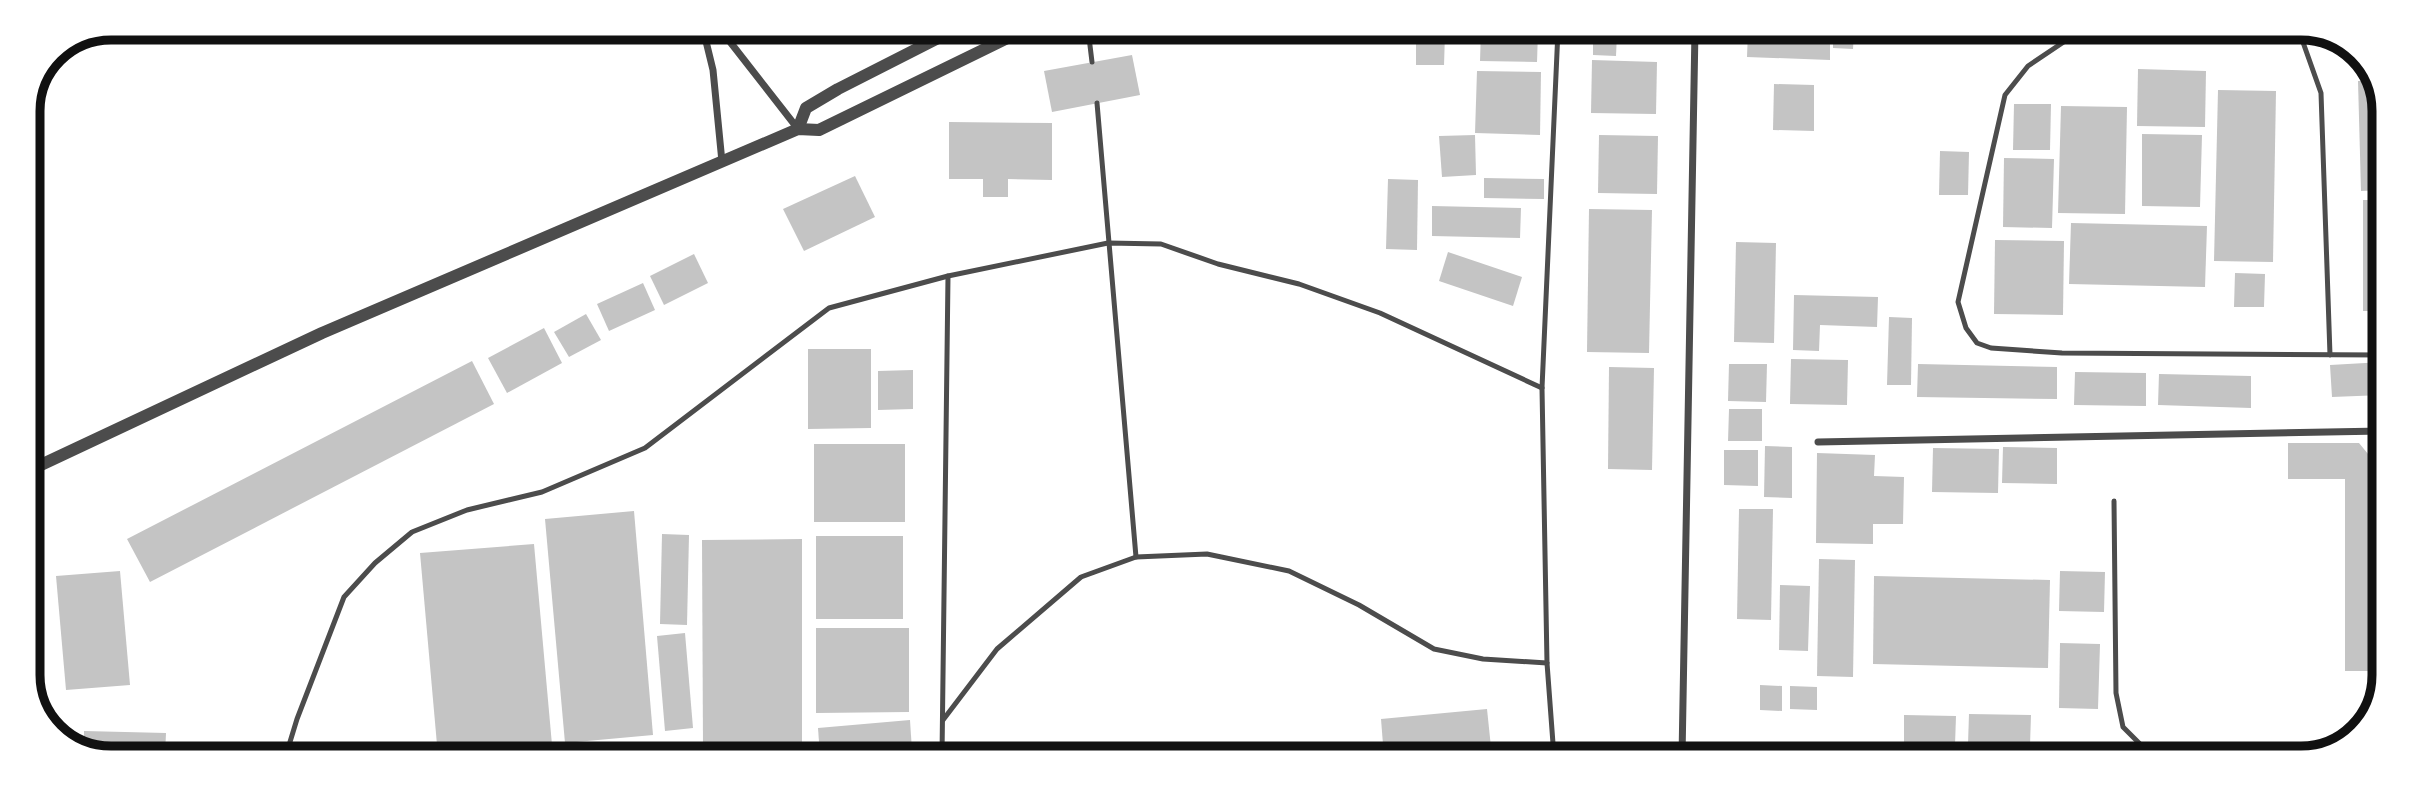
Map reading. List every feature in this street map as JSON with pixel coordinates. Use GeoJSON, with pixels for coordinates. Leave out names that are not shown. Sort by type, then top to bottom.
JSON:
{"type":"FeatureCollection","features":[{"type":"Feature","properties":{"kind":"street"},"geometry":{"type":"LineString","coordinates":[[706,40],[713,70],[722,162]]}},
{"type":"Feature","properties":{"kind":"street"},"geometry":{"type":"LineString","coordinates":[[729,40],[798,129]]}},
{"type":"Feature","properties":{"kind":"street"},"geometry":{"type":"LineString","coordinates":[[798,129],[806,108],[934,40]]}},
{"type":"Feature","properties":{"kind":"street"},"geometry":{"type":"LineString","coordinates":[[42,463],[322,333],[798,129],[819,130],[1003,40]]}},
{"type":"Feature","properties":{"kind":"street"},"geometry":{"type":"LineString","coordinates":[[1682,746],[1696,40]]}},
{"type":"Feature","properties":{"kind":"street"},"geometry":{"type":"LineString","coordinates":[[1818,442],[2372,431]]}},
{"type":"Feature","properties":{"kind":"lane"},"geometry":{"type":"LineString","coordinates":[[1089,40],[1092,62]]}},
{"type":"Feature","properties":{"kind":"lane"},"geometry":{"type":"LineString","coordinates":[[1553,746],[1547,663],[1542,388],[1558,40]]}},
{"type":"Feature","properties":{"kind":"lane"},"geometry":{"type":"LineString","coordinates":[[2067,40],[2028,66],[2005,95],[1958,302],[1966,328],[1977,343],[1991,348],[2062,353],[2372,355]]}},
{"type":"Feature","properties":{"kind":"lane"},"geometry":{"type":"LineString","coordinates":[[2302,40],[2322,93],[2330,355]]}},
{"type":"Feature","properties":{"kind":"lane"},"geometry":{"type":"LineString","coordinates":[[1097,103],[1136,557]]}},
{"type":"Feature","properties":{"kind":"lane"},"geometry":{"type":"LineString","coordinates":[[289,746],[344,597],[375,563],[412,532],[467,510],[542,492],[645,448],[829,308],[948,276],[1108,243],[1161,244],[1218,264],[1299,284],[1380,313],[1542,388]]}},
{"type":"Feature","properties":{"kind":"lane"},"geometry":{"type":"LineString","coordinates":[[942,746],[948,276]]}},
{"type":"Feature","properties":{"kind":"lane"},"geometry":{"type":"LineString","coordinates":[[40,459],[42,463]]}},
{"type":"Feature","properties":{"kind":"lane"},"geometry":{"type":"LineString","coordinates":[[2114,501],[2116,693],[2123,727],[2142,746]]}},
{"type":"Feature","properties":{"kind":"lane"},"geometry":{"type":"LineString","coordinates":[[943,720],[997,649],[1070,586],[1081,577],[1136,557],[1207,555],[1289,572],[1359,605],[1434,649],[1482,659],[1547,663]]}},
{"type":"Feature","properties":{"kind":"building"},"geometry":{"type":"Polygon","coordinates":[[[1416,40],[1445,40],[1444,65],[1416,65],[1416,40]]]}},
{"type":"Feature","properties":{"kind":"building"},"geometry":{"type":"Polygon","coordinates":[[[1481,40],[1538,40],[1537,62],[1480,61],[1481,40]]]}},
{"type":"Feature","properties":{"kind":"building"},"geometry":{"type":"Polygon","coordinates":[[[1593,40],[1617,40],[1616,56],[1593,55],[1593,40]]]}},
{"type":"Feature","properties":{"kind":"building"},"geometry":{"type":"Polygon","coordinates":[[[1748,40],[1830,40],[1830,60],[1747,57],[1748,40]]]}},
{"type":"Feature","properties":{"kind":"building"},"geometry":{"type":"Polygon","coordinates":[[[1833,40],[1853,40],[1853,49],[1833,48],[1833,40]]]}},
{"type":"Feature","properties":{"kind":"building"},"geometry":{"type":"Polygon","coordinates":[[[1132,55],[1140,95],[1052,112],[1044,71],[1132,55]]]}},
{"type":"Feature","properties":{"kind":"building"},"geometry":{"type":"Polygon","coordinates":[[[1592,60],[1657,62],[1656,114],[1591,113],[1592,60]]]}},
{"type":"Feature","properties":{"kind":"building"},"geometry":{"type":"Polygon","coordinates":[[[2138,69],[2206,71],[2205,127],[2137,126],[2138,69]]]}},
{"type":"Feature","properties":{"kind":"building"},"geometry":{"type":"Polygon","coordinates":[[[1477,71],[1541,72],[1540,135],[1475,133],[1477,71]]]}},
{"type":"Feature","properties":{"kind":"building"},"geometry":{"type":"Polygon","coordinates":[[[2358,81],[2364,81],[2372,106],[2372,190],[2361,191],[2358,81]]]}},
{"type":"Feature","properties":{"kind":"building"},"geometry":{"type":"Polygon","coordinates":[[[1774,84],[1814,85],[1814,131],[1773,130],[1774,84]]]}},
{"type":"Feature","properties":{"kind":"building"},"geometry":{"type":"Polygon","coordinates":[[[2218,90],[2276,91],[2273,262],[2214,261],[2218,90]]]}},
{"type":"Feature","properties":{"kind":"building"},"geometry":{"type":"Polygon","coordinates":[[[2014,104],[2051,104],[2050,150],[2013,150],[2014,104]]]}},
{"type":"Feature","properties":{"kind":"building"},"geometry":{"type":"Polygon","coordinates":[[[2061,106],[2127,107],[2125,214],[2058,213],[2061,106]]]}},
{"type":"Feature","properties":{"kind":"building"},"geometry":{"type":"Polygon","coordinates":[[[949,122],[1052,123],[1052,180],[1008,179],[1008,197],[983,197],[983,179],[949,179],[949,122]]]}},
{"type":"Feature","properties":{"kind":"building"},"geometry":{"type":"Polygon","coordinates":[[[2142,134],[2202,135],[2200,207],[2142,206],[2142,134]]]}},
{"type":"Feature","properties":{"kind":"building"},"geometry":{"type":"Polygon","coordinates":[[[1475,135],[1476,175],[1442,177],[1439,136],[1475,135]]]}},
{"type":"Feature","properties":{"kind":"building"},"geometry":{"type":"Polygon","coordinates":[[[1599,135],[1658,136],[1657,194],[1598,193],[1599,135]]]}},
{"type":"Feature","properties":{"kind":"building"},"geometry":{"type":"Polygon","coordinates":[[[1940,151],[1969,152],[1968,195],[1939,195],[1940,151]]]}},
{"type":"Feature","properties":{"kind":"building"},"geometry":{"type":"Polygon","coordinates":[[[2004,158],[2054,159],[2052,228],[2003,227],[2004,158]]]}},
{"type":"Feature","properties":{"kind":"building"},"geometry":{"type":"Polygon","coordinates":[[[855,176],[875,217],[804,251],[783,209],[855,176]]]}},
{"type":"Feature","properties":{"kind":"building"},"geometry":{"type":"Polygon","coordinates":[[[1484,178],[1544,179],[1544,199],[1484,198],[1484,178]]]}},
{"type":"Feature","properties":{"kind":"building"},"geometry":{"type":"Polygon","coordinates":[[[1388,179],[1418,180],[1417,250],[1386,249],[1388,179]]]}},
{"type":"Feature","properties":{"kind":"building"},"geometry":{"type":"Polygon","coordinates":[[[2363,200],[2372,200],[2372,311],[2363,311],[2363,200]]]}},
{"type":"Feature","properties":{"kind":"building"},"geometry":{"type":"Polygon","coordinates":[[[1432,206],[1521,208],[1520,238],[1432,236],[1432,206]]]}},
{"type":"Feature","properties":{"kind":"building"},"geometry":{"type":"Polygon","coordinates":[[[1589,209],[1652,210],[1649,353],[1587,352],[1589,209]]]}},
{"type":"Feature","properties":{"kind":"building"},"geometry":{"type":"Polygon","coordinates":[[[2071,223],[2207,226],[2205,287],[2069,284],[2071,223]]]}},
{"type":"Feature","properties":{"kind":"building"},"geometry":{"type":"Polygon","coordinates":[[[1995,240],[2064,241],[2063,315],[1994,314],[1995,240]]]}},
{"type":"Feature","properties":{"kind":"building"},"geometry":{"type":"Polygon","coordinates":[[[1736,242],[1776,243],[1774,343],[1734,342],[1736,242]]]}},
{"type":"Feature","properties":{"kind":"building"},"geometry":{"type":"Polygon","coordinates":[[[1448,252],[1522,277],[1513,306],[1439,281],[1448,252]]]}},
{"type":"Feature","properties":{"kind":"building"},"geometry":{"type":"Polygon","coordinates":[[[694,254],[708,283],[664,305],[650,276],[694,254]]]}},
{"type":"Feature","properties":{"kind":"building"},"geometry":{"type":"Polygon","coordinates":[[[2235,273],[2265,274],[2264,307],[2234,307],[2235,273]]]}},
{"type":"Feature","properties":{"kind":"building"},"geometry":{"type":"Polygon","coordinates":[[[643,283],[655,310],[609,331],[597,304],[643,283]]]}},
{"type":"Feature","properties":{"kind":"building"},"geometry":{"type":"Polygon","coordinates":[[[1794,295],[1878,297],[1877,327],[1820,325],[1819,351],[1793,350],[1794,295]]]}},
{"type":"Feature","properties":{"kind":"building"},"geometry":{"type":"Polygon","coordinates":[[[586,314],[601,340],[569,357],[554,332],[586,314]]]}},
{"type":"Feature","properties":{"kind":"building"},"geometry":{"type":"Polygon","coordinates":[[[1889,317],[1912,318],[1911,385],[1887,385],[1889,317]]]}},
{"type":"Feature","properties":{"kind":"building"},"geometry":{"type":"Polygon","coordinates":[[[544,328],[562,363],[507,393],[488,358],[544,328]]]}},
{"type":"Feature","properties":{"kind":"building"},"geometry":{"type":"Polygon","coordinates":[[[808,349],[871,349],[871,428],[808,429],[808,349]]]}},
{"type":"Feature","properties":{"kind":"building"},"geometry":{"type":"Polygon","coordinates":[[[1791,359],[1848,360],[1847,405],[1790,404],[1791,359]]]}},
{"type":"Feature","properties":{"kind":"building"},"geometry":{"type":"Polygon","coordinates":[[[472,361],[494,404],[150,582],[127,539],[472,361]]]}},
{"type":"Feature","properties":{"kind":"building"},"geometry":{"type":"Polygon","coordinates":[[[2372,363],[2372,395],[2332,397],[2330,365],[2372,363]]]}},
{"type":"Feature","properties":{"kind":"building"},"geometry":{"type":"Polygon","coordinates":[[[1729,364],[1767,364],[1766,402],[1728,401],[1729,364]]]}},
{"type":"Feature","properties":{"kind":"building"},"geometry":{"type":"Polygon","coordinates":[[[1918,364],[2057,367],[2057,399],[1917,397],[1918,364]]]}},
{"type":"Feature","properties":{"kind":"building"},"geometry":{"type":"Polygon","coordinates":[[[1609,367],[1654,368],[1652,470],[1608,469],[1609,367]]]}},
{"type":"Feature","properties":{"kind":"building"},"geometry":{"type":"Polygon","coordinates":[[[913,370],[913,409],[878,410],[878,371],[913,370]]]}},
{"type":"Feature","properties":{"kind":"building"},"geometry":{"type":"Polygon","coordinates":[[[2075,372],[2146,373],[2146,406],[2074,405],[2075,372]]]}},
{"type":"Feature","properties":{"kind":"building"},"geometry":{"type":"Polygon","coordinates":[[[2159,374],[2251,376],[2251,408],[2158,405],[2159,374]]]}},
{"type":"Feature","properties":{"kind":"building"},"geometry":{"type":"Polygon","coordinates":[[[1729,409],[1762,409],[1762,441],[1728,441],[1729,409]]]}},
{"type":"Feature","properties":{"kind":"building"},"geometry":{"type":"Polygon","coordinates":[[[2288,443],[2359,443],[2372,459],[2372,671],[2345,671],[2345,479],[2288,479],[2288,443]]]}},
{"type":"Feature","properties":{"kind":"building"},"geometry":{"type":"Polygon","coordinates":[[[814,444],[905,444],[905,522],[814,522],[814,444]]]}},
{"type":"Feature","properties":{"kind":"building"},"geometry":{"type":"Polygon","coordinates":[[[1765,446],[1792,447],[1792,498],[1764,497],[1765,446]]]}},
{"type":"Feature","properties":{"kind":"building"},"geometry":{"type":"Polygon","coordinates":[[[2003,447],[2057,448],[2057,484],[2002,483],[2003,447]]]}},
{"type":"Feature","properties":{"kind":"building"},"geometry":{"type":"Polygon","coordinates":[[[1933,448],[1999,449],[1998,493],[1932,492],[1933,448]]]}},
{"type":"Feature","properties":{"kind":"building"},"geometry":{"type":"Polygon","coordinates":[[[1724,450],[1758,450],[1758,486],[1724,485],[1724,450]]]}},
{"type":"Feature","properties":{"kind":"building"},"geometry":{"type":"Polygon","coordinates":[[[1817,453],[1875,455],[1874,476],[1904,477],[1903,524],[1873,524],[1873,544],[1816,543],[1817,453]]]}},
{"type":"Feature","properties":{"kind":"building"},"geometry":{"type":"Polygon","coordinates":[[[1739,509],[1773,509],[1771,620],[1737,619],[1739,509]]]}},
{"type":"Feature","properties":{"kind":"building"},"geometry":{"type":"Polygon","coordinates":[[[634,511],[653,735],[565,743],[545,519],[634,511]]]}},
{"type":"Feature","properties":{"kind":"building"},"geometry":{"type":"Polygon","coordinates":[[[662,534],[689,535],[687,625],[660,624],[662,534]]]}},
{"type":"Feature","properties":{"kind":"building"},"geometry":{"type":"Polygon","coordinates":[[[816,536],[903,536],[903,619],[816,619],[816,536]]]}},
{"type":"Feature","properties":{"kind":"building"},"geometry":{"type":"Polygon","coordinates":[[[802,539],[802,746],[703,746],[702,540],[802,539]]]}},
{"type":"Feature","properties":{"kind":"building"},"geometry":{"type":"Polygon","coordinates":[[[534,544],[552,746],[437,746],[420,553],[534,544]]]}},
{"type":"Feature","properties":{"kind":"building"},"geometry":{"type":"Polygon","coordinates":[[[1819,559],[1855,560],[1853,677],[1817,676],[1819,559]]]}},
{"type":"Feature","properties":{"kind":"building"},"geometry":{"type":"Polygon","coordinates":[[[120,571],[130,685],[66,690],[56,576],[120,571]]]}},
{"type":"Feature","properties":{"kind":"building"},"geometry":{"type":"Polygon","coordinates":[[[2060,571],[2105,572],[2104,612],[2059,611],[2060,571]]]}},
{"type":"Feature","properties":{"kind":"building"},"geometry":{"type":"Polygon","coordinates":[[[1874,576],[2050,580],[2048,668],[1873,664],[1874,576]]]}},
{"type":"Feature","properties":{"kind":"building"},"geometry":{"type":"Polygon","coordinates":[[[1780,585],[1810,586],[1808,651],[1779,650],[1780,585]]]}},
{"type":"Feature","properties":{"kind":"building"},"geometry":{"type":"Polygon","coordinates":[[[816,628],[909,628],[909,712],[816,713],[816,628]]]}},
{"type":"Feature","properties":{"kind":"building"},"geometry":{"type":"Polygon","coordinates":[[[685,633],[693,728],[665,731],[657,636],[685,633]]]}},
{"type":"Feature","properties":{"kind":"building"},"geometry":{"type":"Polygon","coordinates":[[[2060,643],[2100,644],[2098,709],[2059,708],[2060,643]]]}},
{"type":"Feature","properties":{"kind":"building"},"geometry":{"type":"Polygon","coordinates":[[[1760,685],[1782,686],[1782,711],[1760,710],[1760,685]]]}},
{"type":"Feature","properties":{"kind":"building"},"geometry":{"type":"Polygon","coordinates":[[[1790,686],[1817,687],[1817,710],[1790,709],[1790,686]]]}},
{"type":"Feature","properties":{"kind":"building"},"geometry":{"type":"Polygon","coordinates":[[[1487,709],[1491,746],[1383,746],[1381,719],[1487,709]]]}},
{"type":"Feature","properties":{"kind":"building"},"geometry":{"type":"Polygon","coordinates":[[[1969,714],[2031,715],[2030,745],[1968,744],[1969,714]]]}},
{"type":"Feature","properties":{"kind":"building"},"geometry":{"type":"Polygon","coordinates":[[[1904,715],[1956,716],[1955,745],[1904,744],[1904,715]]]}},
{"type":"Feature","properties":{"kind":"building"},"geometry":{"type":"Polygon","coordinates":[[[910,720],[912,746],[819,746],[818,728],[910,720]]]}},
{"type":"Feature","properties":{"kind":"building"},"geometry":{"type":"Polygon","coordinates":[[[84,731],[166,733],[165,746],[111,746],[84,740],[84,731]]]}}]}
